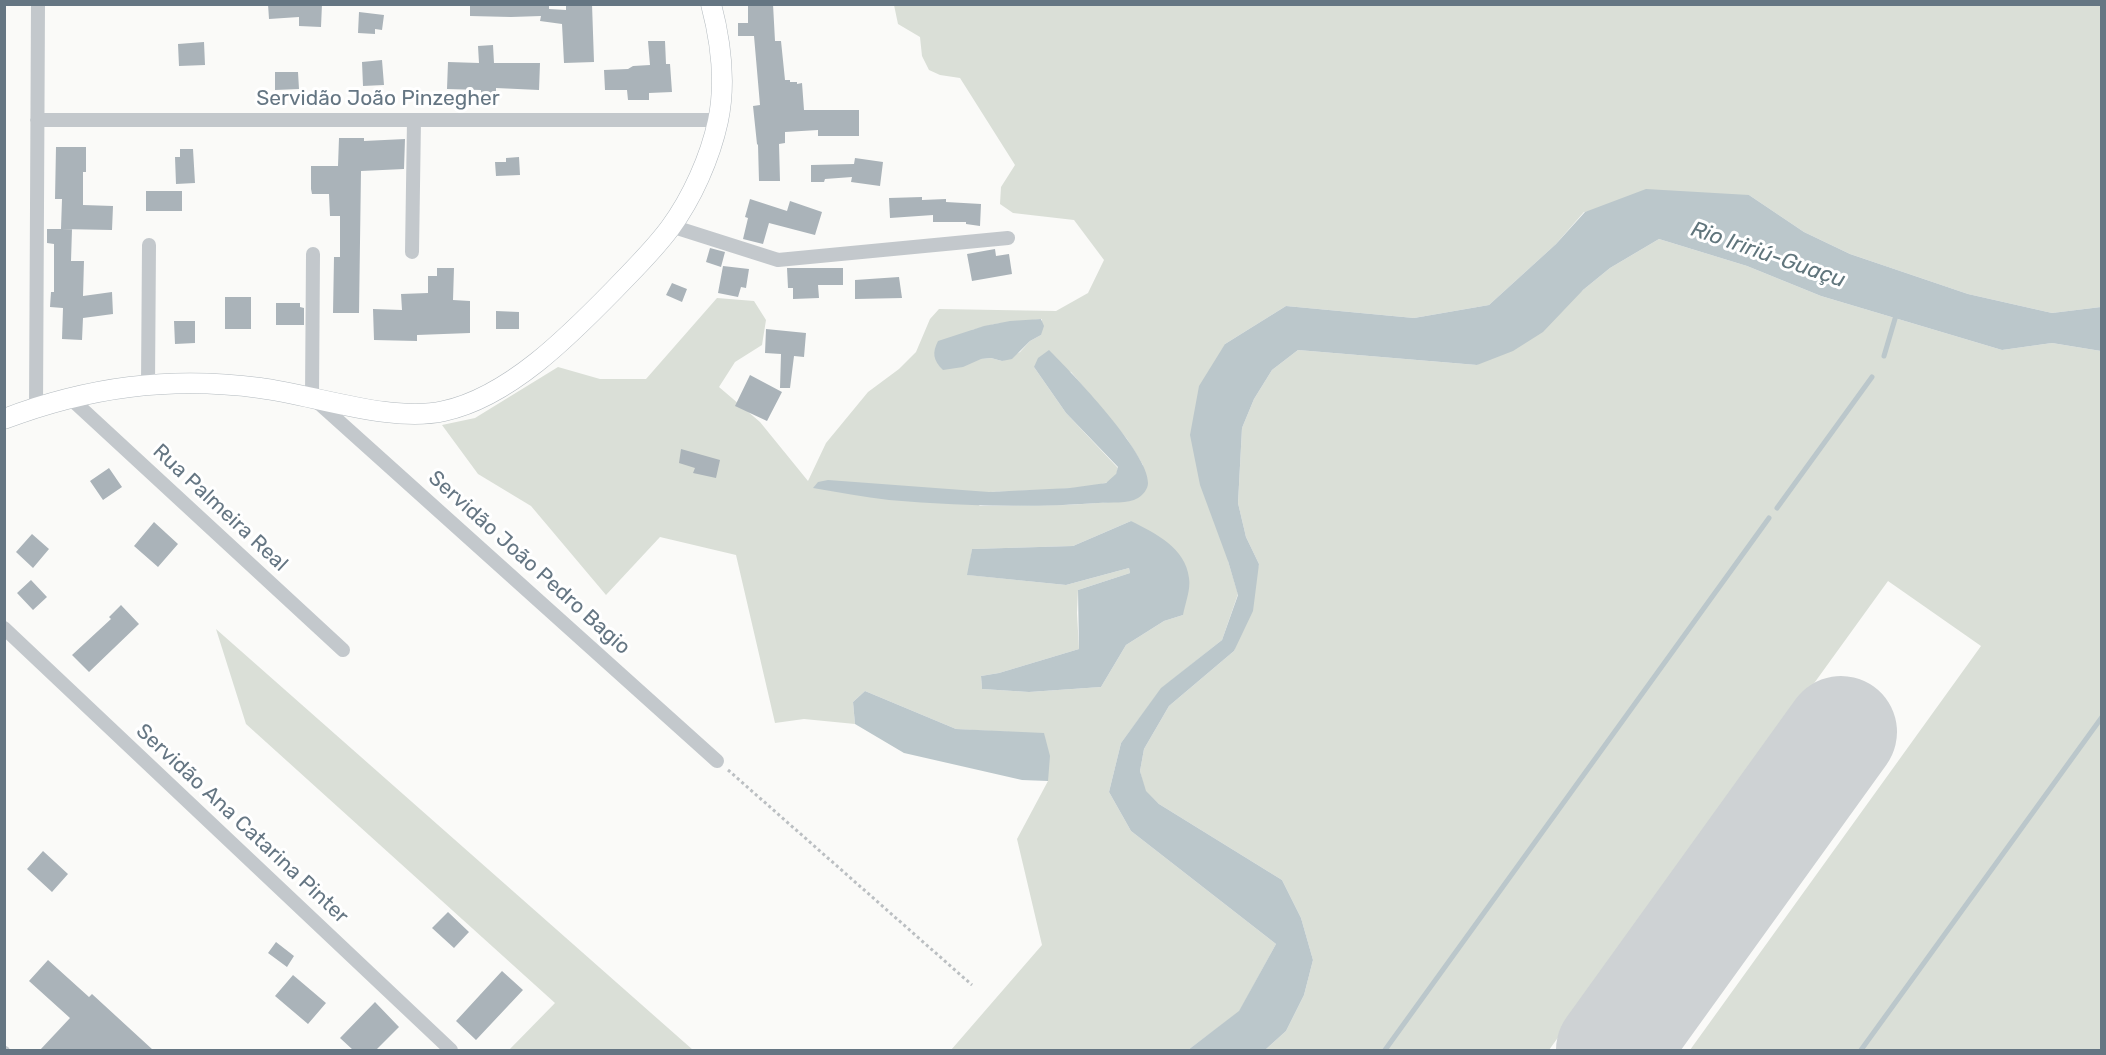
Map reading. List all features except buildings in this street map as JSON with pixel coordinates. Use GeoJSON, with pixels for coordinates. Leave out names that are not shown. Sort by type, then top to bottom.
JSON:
{"type":"FeatureCollection","features":[{"type":"Feature","properties":{"kind":"street"},"geometry":{"type":"LineString","coordinates":[[36,408],[38,4]]}},
{"type":"Feature","properties":{"kind":"street"},"geometry":{"type":"LineString","coordinates":[[4,419],[69,397],[148,384],[202,384],[259,388],[382,411],[416,415],[444,411],[472,402],[504,384],[539,361],[577,328],[653,250],[671,226],[694,187],[718,120],[722,86],[720,47],[711,4]]}},
{"type":"Feature","properties":{"kind":"street","name":"Servidão João Pinzegher"},"geometry":{"type":"LineString","coordinates":[[37,120],[718,120]]}},
{"type":"Feature","properties":{"kind":"street"},"geometry":{"type":"LineString","coordinates":[[412,252],[414,120]]}},
{"type":"Feature","properties":{"kind":"street"},"geometry":{"type":"LineString","coordinates":[[671,226],[778,260],[1008,238]]}},
{"type":"Feature","properties":{"kind":"street"},"geometry":{"type":"LineString","coordinates":[[148,384],[149,244]]}},
{"type":"Feature","properties":{"kind":"street"},"geometry":{"type":"LineString","coordinates":[[312,397],[313,254]]}},
{"type":"Feature","properties":{"kind":"street","name":"Rua Palmeira Real"},"geometry":{"type":"LineString","coordinates":[[69,397],[343,650]]}},
{"type":"Feature","properties":{"kind":"street","name":"Servidão João Pedro Bagio"},"geometry":{"type":"LineString","coordinates":[[312,397],[717,761]]}},
{"type":"Feature","properties":{"kind":"street","name":"Servidão Ana Catarina Pinter"},"geometry":{"type":"LineString","coordinates":[[4,628],[451,1050]]}},
{"type":"Feature","properties":{"kind":"path"},"geometry":{"type":"LineString","coordinates":[[717,761],[972,985]]}},
{"type":"Feature","properties":{"kind":"shaded area"},"geometry":{"type":"Polygon","coordinates":[[[894,5],[2101,5],[2101,307],[2052,313],[1968,294],[1850,254],[1804,232],[1749,195],[1584,212],[1556,244],[1489,305],[1414,318],[1286,306],[1225,344],[1228,561],[1238,594],[1222,640],[1162,688],[1121,743],[1109,792],[1131,831],[1276,944],[1239,1012],[1188,1050],[951,1050],[1042,945],[1017,839],[1048,781],[1044,734],[956,729],[865,691],[853,702],[855,724],[804,719],[775,723],[736,555],[660,537],[606,595],[531,506],[478,474],[442,425],[475,418],[558,367],[600,379],[646,379],[717,298],[754,301],[766,320],[762,345],[735,362],[719,387],[760,422],[808,481],[826,443],[868,392],[899,369],[916,352],[930,319],[939,309],[1056,311],[1088,293],[1104,260],[1074,220],[1013,213],[1000,204],[1001,187],[1015,165],[960,78],[940,75],[929,70],[922,56],[920,37],[898,24],[894,5]],[[1042,319],[995,324],[972,330],[981,359],[991,358],[1002,361],[1020,352],[1030,341],[1041,335],[1042,319]],[[1034,367],[1066,413],[1118,468],[1113,479],[1091,486],[1073,488],[989,492],[979,506],[1068,505],[1126,501],[1143,465],[1127,439],[1071,372],[1034,367]],[[1131,521],[1073,546],[972,549],[968,575],[1066,585],[1129,568],[1130,573],[1078,590],[1079,649],[999,673],[981,676],[982,689],[1029,692],[1101,687],[1126,645],[1164,621],[1183,615],[1131,521]]]}},
{"type":"Feature","properties":{"kind":"shaded area"},"geometry":{"type":"Polygon","coordinates":[[[1659,239],[1747,266],[1821,296],[2002,350],[2052,343],[2101,351],[2101,1050],[1690,1050],[1981,646],[1888,581],[1549,1050],[1265,1050],[1286,1031],[1304,995],[1313,960],[1301,918],[1282,880],[1159,804],[1145,791],[1140,771],[1144,749],[1169,706],[1234,651],[1259,564],[1246,537],[1238,503],[1242,428],[1254,399],[1272,370],[1298,350],[1477,365],[1583,290],[1610,268],[1659,239]]]}},
{"type":"Feature","properties":{"kind":"shaded area"},"geometry":{"type":"Polygon","coordinates":[[[216,629],[693,1050],[509,1050],[555,1003],[246,724],[216,629]]]}},
{"type":"Feature","properties":{"kind":"water","name":"Rio Iririú-Guaçu"},"geometry":{"type":"Polygon","coordinates":[[[1646,189],[1749,195],[1804,232],[1850,254],[1968,294],[2052,313],[2101,307],[2101,351],[2052,343],[2002,350],[1821,296],[1747,266],[1659,239],[1610,268],[1583,290],[1543,332],[1513,351],[1477,365],[1298,350],[1272,370],[1254,399],[1242,428],[1238,503],[1246,537],[1259,564],[1253,611],[1234,651],[1169,706],[1144,749],[1140,771],[1146,791],[1159,804],[1282,880],[1301,918],[1313,960],[1304,995],[1286,1031],[1265,1050],[1188,1050],[1239,1011],[1276,944],[1131,831],[1109,792],[1121,743],[1161,688],[1222,640],[1238,595],[1200,485],[1190,435],[1199,386],[1225,344],[1286,306],[1414,318],[1489,305],[1556,244],[1585,212],[1646,189]]]}},
{"type":"Feature","properties":{"kind":"water"},"geometry":{"type":"Polygon","coordinates":[[[1041,319],[1044,326],[1041,335],[1030,341],[1012,359],[1002,361],[991,358],[981,359],[963,367],[943,370],[935,360],[934,353],[938,341],[984,326],[1041,319]]]}},
{"type":"Feature","properties":{"kind":"water"},"geometry":{"type":"Polygon","coordinates":[[[1049,350],[1107,414],[1136,453],[1145,470],[1148,483],[1145,492],[1138,498],[1124,502],[1072,505],[968,505],[889,500],[813,488],[818,482],[828,480],[989,492],[1070,488],[1106,483],[1116,474],[1118,467],[1066,413],[1034,367],[1038,358],[1049,350]]]}},
{"type":"Feature","properties":{"kind":"water"},"geometry":{"type":"Polygon","coordinates":[[[1131,521],[1168,543],[1176,550],[1187,567],[1189,592],[1183,615],[1164,621],[1126,645],[1101,687],[1029,692],[982,689],[981,676],[999,673],[1079,649],[1078,590],[1130,573],[1129,568],[1066,585],[967,575],[972,549],[1073,546],[1131,521]]]}},
{"type":"Feature","properties":{"kind":"water"},"geometry":{"type":"Polygon","coordinates":[[[865,691],[956,729],[1044,733],[1050,756],[1048,781],[1022,780],[904,753],[855,724],[853,702],[865,691]]]}},
{"type":"Feature","properties":{"kind":"waterway"},"geometry":{"type":"LineString","coordinates":[[1884,356],[1897,312]]}},
{"type":"Feature","properties":{"kind":"waterway"},"geometry":{"type":"LineString","coordinates":[[1777,508],[1872,377]]}},
{"type":"Feature","properties":{"kind":"waterway"},"geometry":{"type":"LineString","coordinates":[[1385,1050],[1769,518]]}},
{"type":"Feature","properties":{"kind":"waterway"},"geometry":{"type":"LineString","coordinates":[[1861,1050],[2102,717]]}},
{"type":"Feature","properties":{"kind":"runway"},"geometry":{"type":"LineString","coordinates":[[1612,1050],[1841,732]]}}]}
